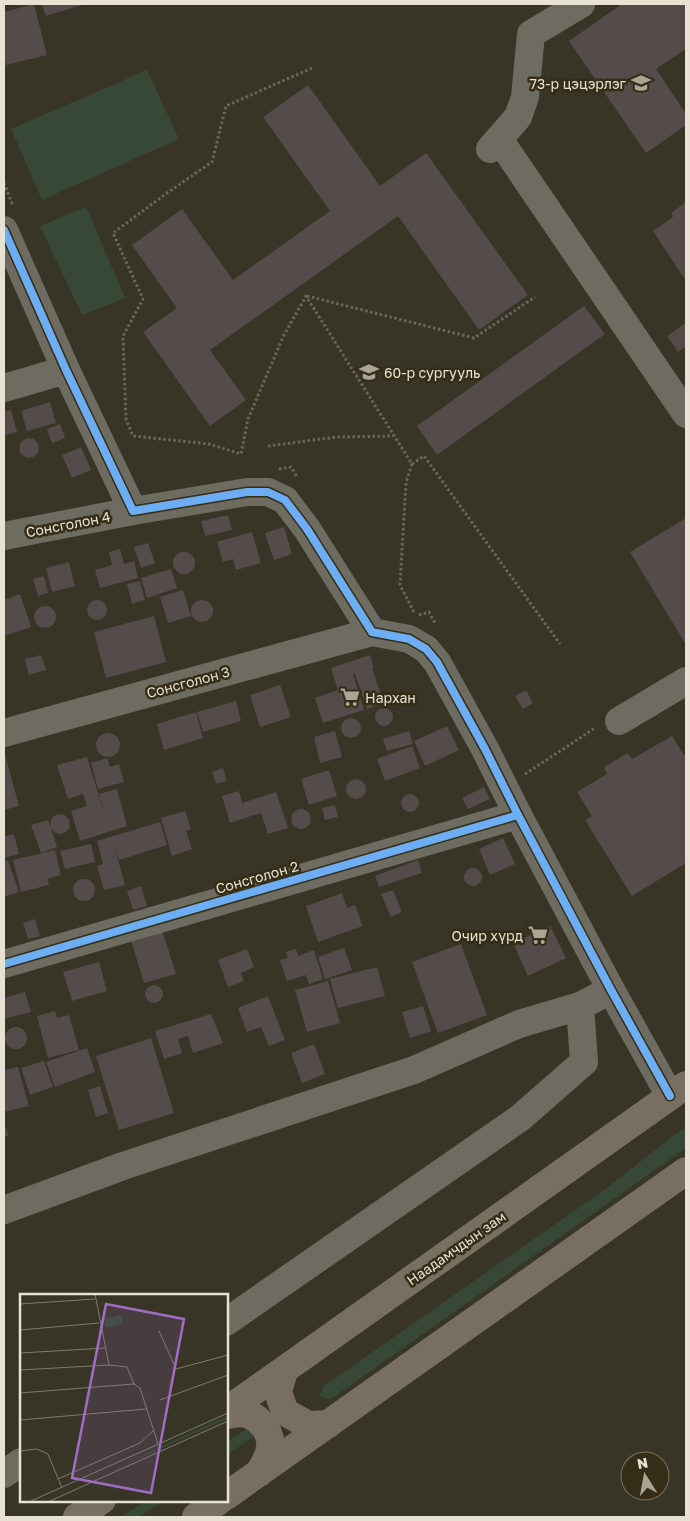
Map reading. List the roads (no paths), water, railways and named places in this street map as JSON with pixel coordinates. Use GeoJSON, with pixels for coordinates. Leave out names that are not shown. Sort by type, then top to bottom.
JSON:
{"type":"FeatureCollection","features":[{"type":"Feature","properties":{"kind":"highway","name":"Наадамчдын зам"},"geometry":{"type":"LineString","coordinates":[[228,1412],[678,1090]]}},
{"type":"Feature","properties":{"kind":"highway"},"geometry":{"type":"LineString","coordinates":[[228,1495],[686,1171]]}},
{"type":"Feature","properties":{"kind":"highway"},"geometry":{"type":"LineString","coordinates":[[284,1371],[278,1392],[286,1412],[308,1425],[328,1424]]}},
{"type":"Feature","properties":{"kind":"highway"},"geometry":{"type":"LineString","coordinates":[[228,1413],[257,1418],[268,1431],[271,1445],[268,1459],[259,1473]]}},
{"type":"Feature","properties":{"kind":"highway"},"geometry":{"type":"LineString","coordinates":[[77,1517],[101,1501]]}},
{"type":"Feature","properties":{"kind":"highway"},"geometry":{"type":"LineString","coordinates":[[196,1517],[219,1501]]}},
{"type":"Feature","properties":{"kind":"street"},"geometry":{"type":"LineString","coordinates":[[581,4],[530,34],[525,97],[518,117],[494,144],[686,414]]}},
{"type":"Feature","properties":{"kind":"street"},"geometry":{"type":"LineString","coordinates":[[9,219],[66,370],[133,511]]}},
{"type":"Feature","properties":{"kind":"street"},"geometry":{"type":"LineString","coordinates":[[4,388],[66,370]]}},
{"type":"Feature","properties":{"kind":"street","name":"Сонсголон 4"},"geometry":{"type":"LineString","coordinates":[[4,536],[133,511],[247,492],[268,492],[285,500],[307,529],[372,632]]}},
{"type":"Feature","properties":{"kind":"street"},"geometry":{"type":"LineString","coordinates":[[372,632],[409,639],[421,645],[431,654],[485,749],[611,990],[678,1090]]}},
{"type":"Feature","properties":{"kind":"street","name":"Сонсголон 3"},"geometry":{"type":"LineString","coordinates":[[4,733],[372,632]]}},
{"type":"Feature","properties":{"kind":"street"},"geometry":{"type":"LineString","coordinates":[[608,723],[686,681]]}},
{"type":"Feature","properties":{"kind":"street","name":"Сонсголон 2"},"geometry":{"type":"LineString","coordinates":[[4,964],[518,815]]}},
{"type":"Feature","properties":{"kind":"street"},"geometry":{"type":"LineString","coordinates":[[4,1210],[123,1166],[414,1070],[519,1024],[580,1006],[611,990]]}},
{"type":"Feature","properties":{"kind":"street"},"geometry":{"type":"LineString","coordinates":[[228,1321],[520,1118],[584,1062],[580,1006]]}},
{"type":"Feature","properties":{"kind":"street"},"geometry":{"type":"LineString","coordinates":[[4,1474],[20,1463]]}},
{"type":"Feature","properties":{"kind":"place","name":"73-р цэцэрлэг"},"geometry":{"type":"Point","coordinates":[641,83]}},
{"type":"Feature","properties":{"kind":"place","name":"60-р сургууль"},"geometry":{"type":"Point","coordinates":[369,372]}},
{"type":"Feature","properties":{"kind":"place","name":"Нархан"},"geometry":{"type":"Point","coordinates":[350,697]}},
{"type":"Feature","properties":{"kind":"place","name":"Очир хүрд"},"geometry":{"type":"Point","coordinates":[538,935]}}]}
